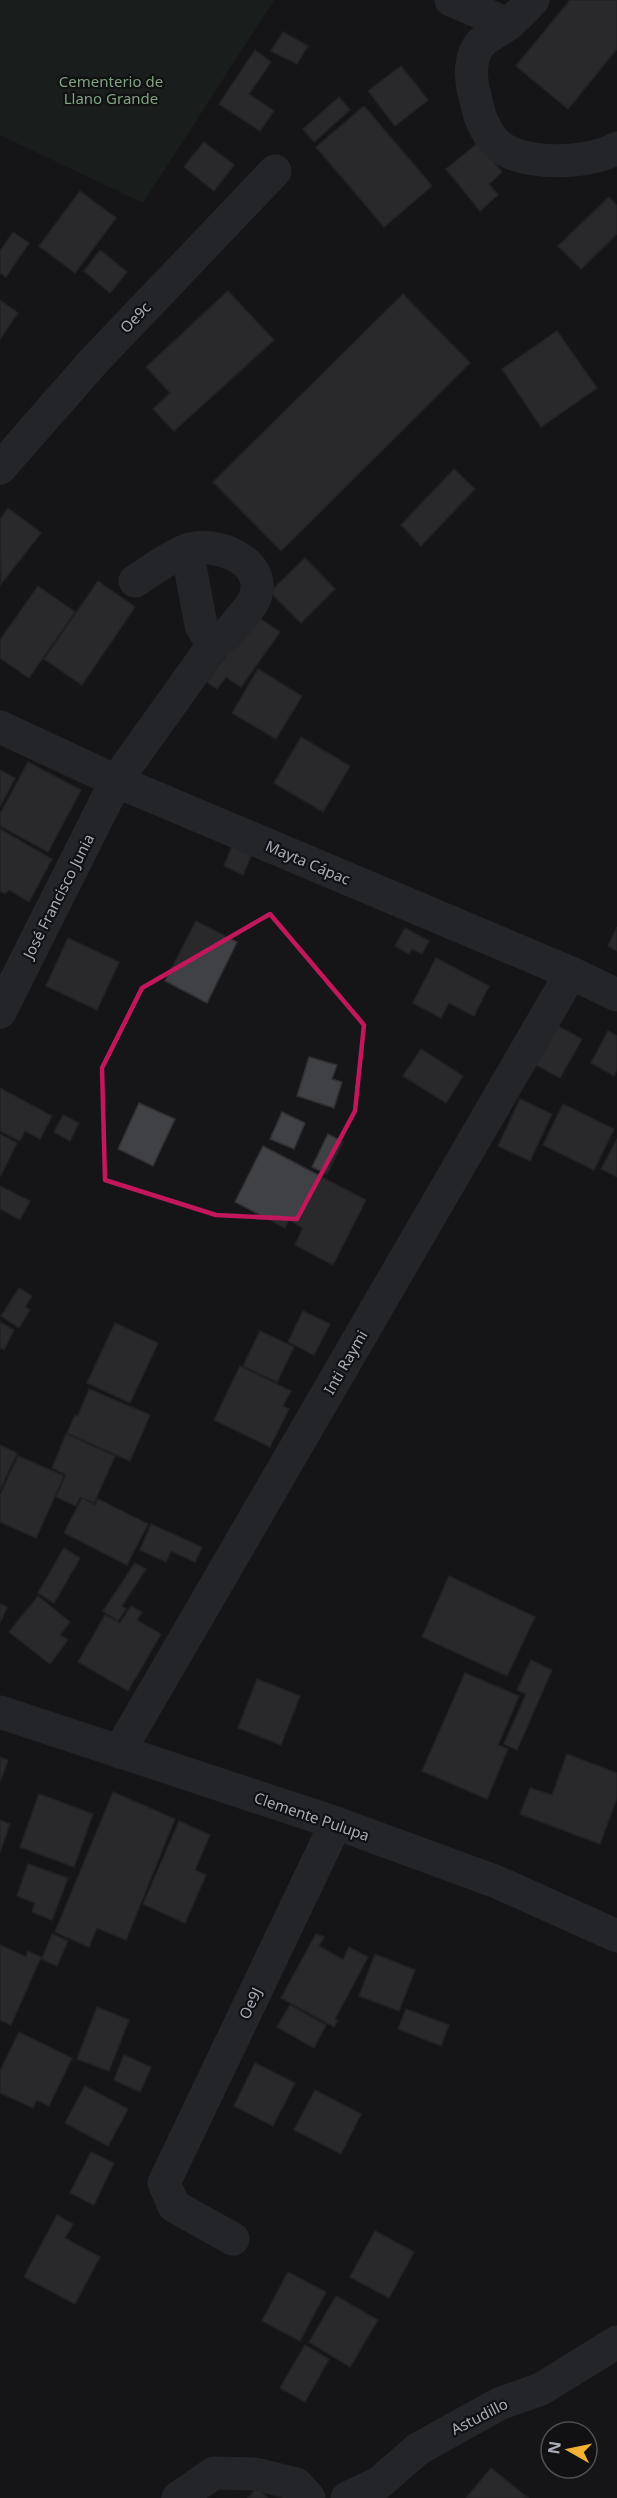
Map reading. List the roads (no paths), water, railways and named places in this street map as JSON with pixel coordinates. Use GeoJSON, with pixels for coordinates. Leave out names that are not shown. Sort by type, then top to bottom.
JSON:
{"type":"FeatureCollection","features":[{"type":"Feature","properties":{"kind":"street"},"geometry":{"type":"LineString","coordinates":[[451,0],[508,24]]}},
{"type":"Feature","properties":{"kind":"street"},"geometry":{"type":"LineString","coordinates":[[533,0],[508,24],[480,44],[472,63],[472,84],[479,118],[498,145],[525,159],[558,161],[613,157]]}},
{"type":"Feature","properties":{"kind":"street","name":"Oe9c"},"geometry":{"type":"LineString","coordinates":[[0,468],[93,362],[275,171]]}},
{"type":"Feature","properties":{"kind":"street","name":"José Francisco Junia"},"geometry":{"type":"LineString","coordinates":[[0,1012],[116,781],[216,641],[224,639],[254,603],[258,587],[253,571],[239,557],[222,550],[205,548],[187,550]]}},
{"type":"Feature","properties":{"kind":"street"},"geometry":{"type":"LineString","coordinates":[[135,581],[187,550],[201,625],[206,634],[216,641]]}},
{"type":"Feature","properties":{"kind":"street","name":"Mayta Cápac"},"geometry":{"type":"LineString","coordinates":[[0,727],[116,781],[571,973],[617,995]]}},
{"type":"Feature","properties":{"kind":"street","name":"Inti Raymi"},"geometry":{"type":"LineString","coordinates":[[119,1752],[571,973]]}},
{"type":"Feature","properties":{"kind":"street","name":"Clemente Pulupa"},"geometry":{"type":"LineString","coordinates":[[0,1712],[336,1823],[497,1882],[617,1936]]}},
{"type":"Feature","properties":{"kind":"street","name":"Oe9J"},"geometry":{"type":"LineString","coordinates":[[233,2240],[174,2206],[164,2183],[336,1823]]}},
{"type":"Feature","properties":{"kind":"street","name":"Astudillo"},"geometry":{"type":"LineString","coordinates":[[347,2498],[379,2483],[418,2449],[499,2404],[542,2389],[617,2343]]}},
{"type":"Feature","properties":{"kind":"street"},"geometry":{"type":"LineString","coordinates":[[178,2498],[214,2473],[255,2474],[296,2484],[309,2498]]}},
{"type":"Feature","properties":{"kind":"park label","name":"Cementerio de Llano Grande"},"geometry":{"type":"Point","coordinates":[111,90]}}]}
